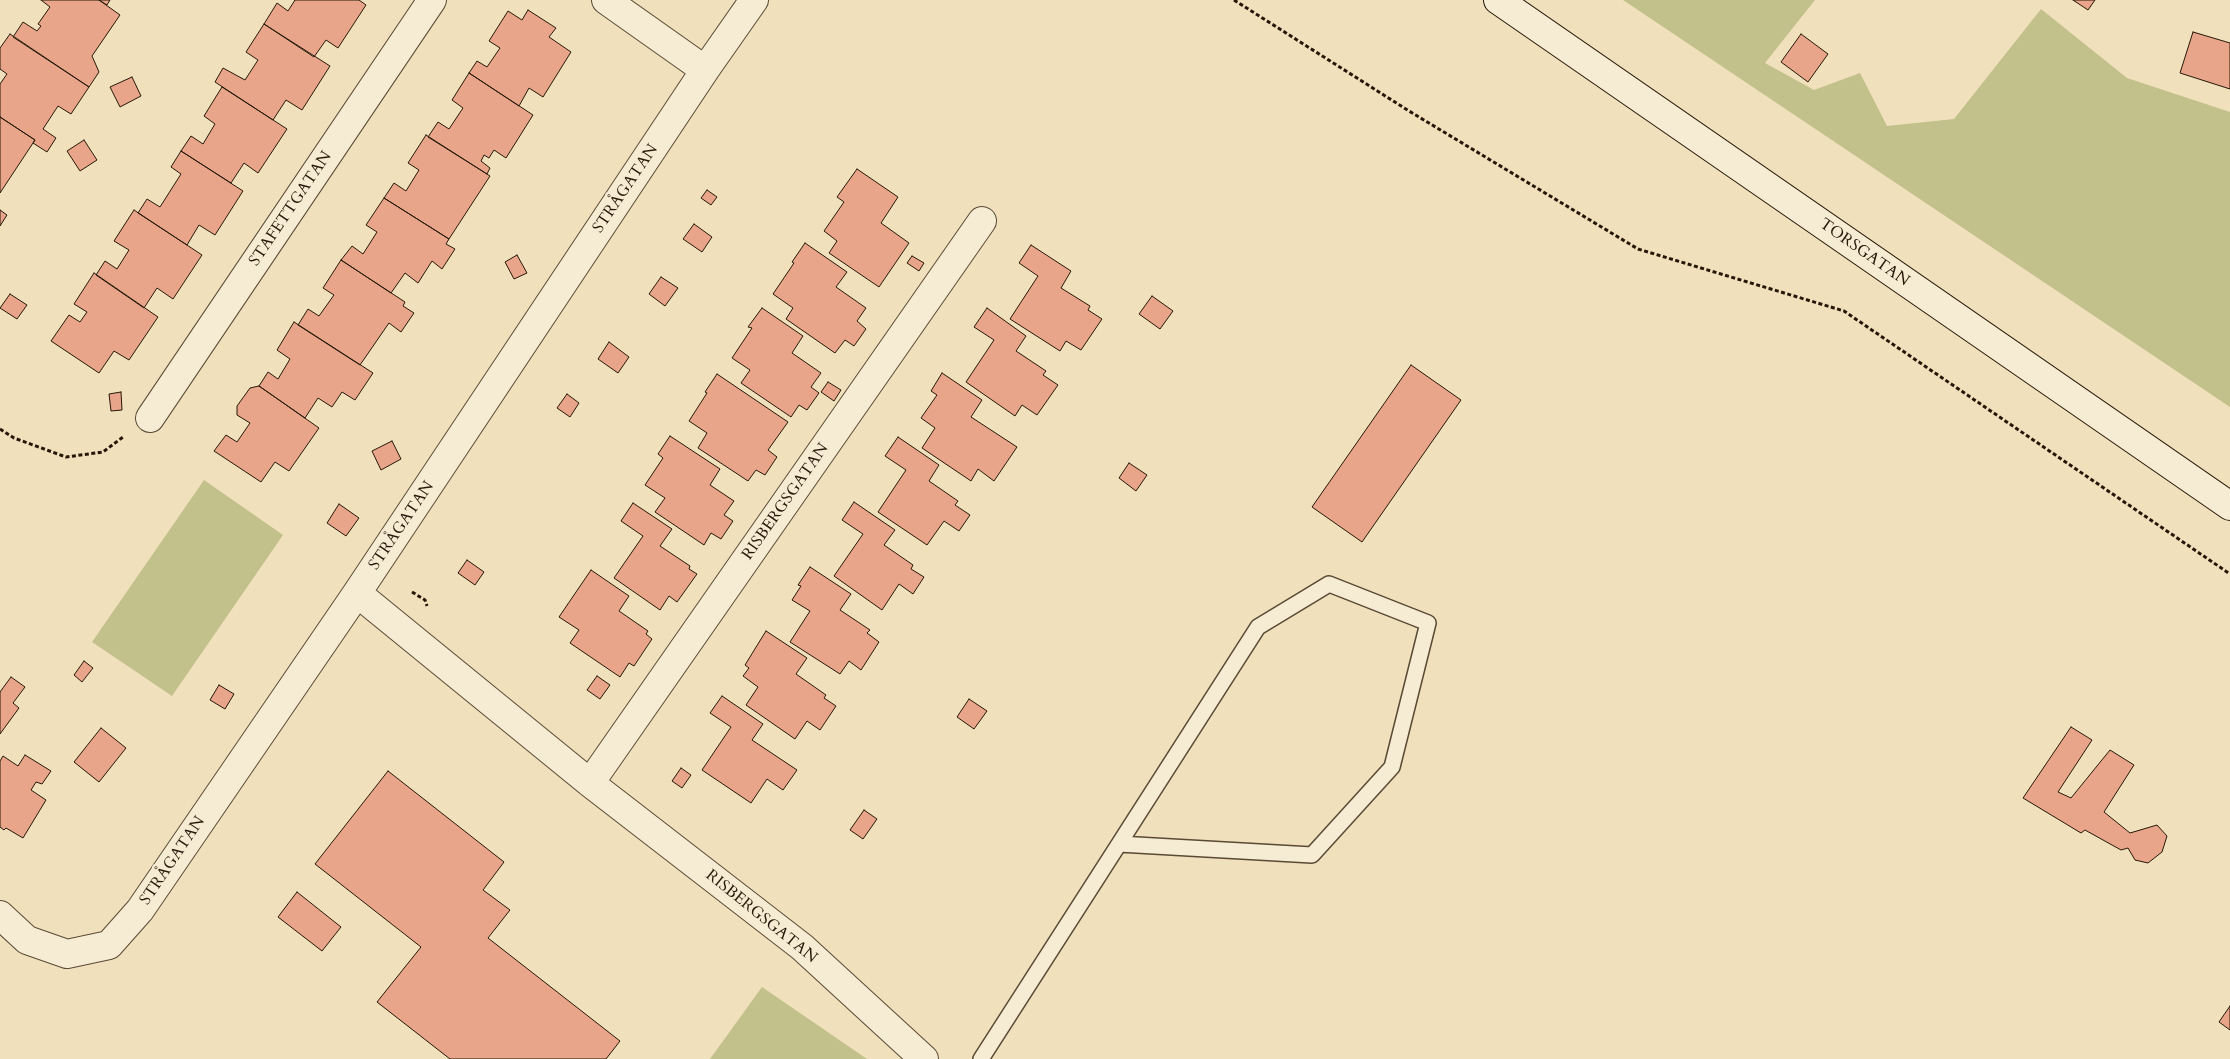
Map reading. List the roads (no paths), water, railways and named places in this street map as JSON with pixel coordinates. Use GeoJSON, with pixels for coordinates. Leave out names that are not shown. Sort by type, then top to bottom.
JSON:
{"type":"FeatureCollection","features":[{"type":"Feature","properties":{"kind":"street","name":"STAFETTGATAN"},"geometry":{"type":"LineString","coordinates":[[150,418],[432,0]]}},
{"type":"Feature","properties":{"kind":"street"},"geometry":{"type":"LineString","coordinates":[[606,0],[705,70]]}},
{"type":"Feature","properties":{"kind":"street","name":"STRÅGATAN"},"geometry":{"type":"LineString","coordinates":[[0,915],[27,940],[67,954],[109,945],[140,910],[357,594],[705,70],[754,0]]}},
{"type":"Feature","properties":{"kind":"street","name":"TORSGATAN"},"geometry":{"type":"LineString","coordinates":[[1498,0],[2230,506]]}},
{"type":"Feature","properties":{"kind":"street","name":"RISBERGSGATAN"},"geometry":{"type":"LineString","coordinates":[[590,783],[982,221]]}},
{"type":"Feature","properties":{"kind":"street","name":"RISBERGSGATAN"},"geometry":{"type":"LineString","coordinates":[[357,594],[590,783],[802,947],[924,1059]]}},
{"type":"Feature","properties":{"kind":"lane"},"geometry":{"type":"LineString","coordinates":[[981,1059],[1258,627],[1329,584],[1428,622],[1392,767],[1312,855],[1119,844]]}}]}
